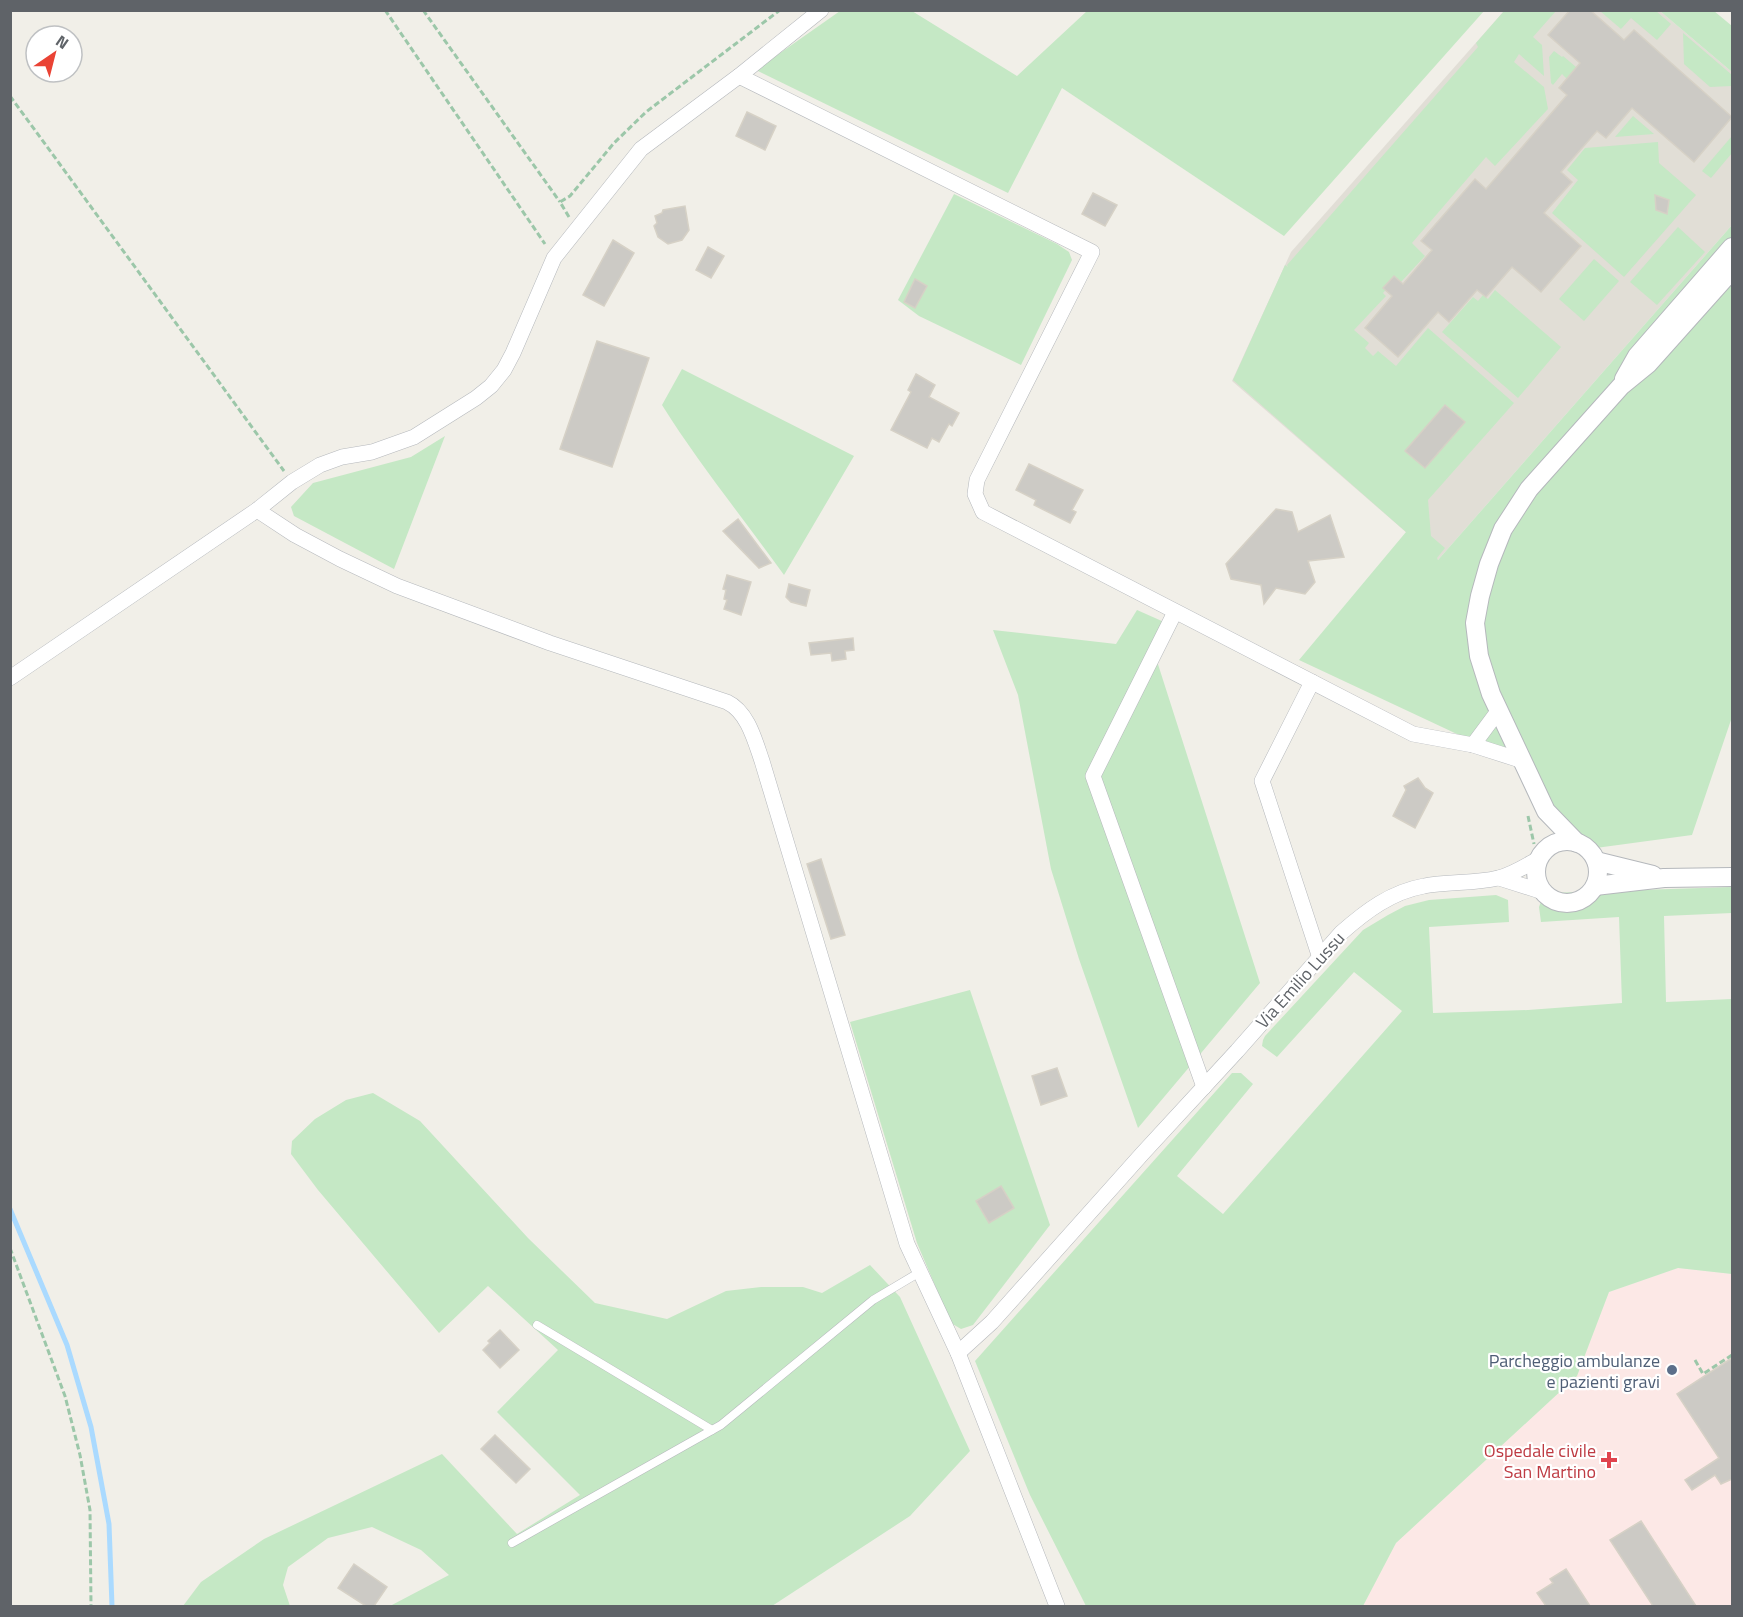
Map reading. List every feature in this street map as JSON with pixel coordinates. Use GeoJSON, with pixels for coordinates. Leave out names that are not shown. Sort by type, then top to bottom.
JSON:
{"type":"FeatureCollection","features":[{"type":"Feature","properties":{"kind":"street"},"geometry":{"type":"LineString","coordinates":[[10,678],[257,510],[292,482],[320,465],[372,452],[414,437],[491,386],[504,370],[513,353],[554,258],[641,149],[739,76],[821,10]]}},
{"type":"Feature","properties":{"kind":"street"},"geometry":{"type":"LineString","coordinates":[[739,76],[1092,252],[977,480],[975,495],[983,512],[1413,735],[1473,745],[1523,761]]}},
{"type":"Feature","properties":{"kind":"street"},"geometry":{"type":"LineString","coordinates":[[1621,386],[1637,356],[1732,247]]}},
{"type":"Feature","properties":{"kind":"street"},"geometry":{"type":"LineString","coordinates":[[1546,811],[1538,854],[1537,876],[1543,892],[1557,902],[1566,903],[1583,899],[1595,886],[1598,869],[1596,861],[1585,847],[1577,843],[1546,811],[1491,694],[1479,656],[1475,622],[1490,564],[1503,530],[1529,489],[1621,386],[1648,364],[1732,270]]}},
{"type":"Feature","properties":{"kind":"street"},"geometry":{"type":"LineString","coordinates":[[257,510],[295,535],[397,586],[550,642],[727,702],[738,710],[755,739],[762,761],[907,1245],[957,1353],[1057,1606]]}},
{"type":"Feature","properties":{"kind":"street"},"geometry":{"type":"LineString","coordinates":[[1175,612],[1093,776],[1204,1087]]}},
{"type":"Feature","properties":{"kind":"street"},"geometry":{"type":"LineString","coordinates":[[1312,682],[1262,782],[1320,958]]}},
{"type":"Feature","properties":{"kind":"street"},"geometry":{"type":"LineString","coordinates":[[1473,745],[1499,710]]}},
{"type":"Feature","properties":{"kind":"street"},"geometry":{"type":"LineString","coordinates":[[1538,854],[1560,843],[1577,843]]}},
{"type":"Feature","properties":{"kind":"street","name":"Via Emilio Lussu"},"geometry":{"type":"LineString","coordinates":[[1499,878],[1538,854]]}},
{"type":"Feature","properties":{"kind":"street"},"geometry":{"type":"LineString","coordinates":[[1596,861],[1664,878]]}},
{"type":"Feature","properties":{"kind":"street"},"geometry":{"type":"LineString","coordinates":[[1595,886],[1664,878],[1732,877]]}},
{"type":"Feature","properties":{"kind":"street","name":"Via Emilio Lussu"},"geometry":{"type":"LineString","coordinates":[[957,1353],[992,1322],[1341,933],[1384,899],[1424,886],[1499,878],[1543,892]]}},
{"type":"Feature","properties":{"kind":"lane"},"geometry":{"type":"LineString","coordinates":[[512,1543],[721,1425],[873,1300],[920,1272]]}},
{"type":"Feature","properties":{"kind":"lane"},"geometry":{"type":"LineString","coordinates":[[537,1326],[712,1430]]}},
{"type":"Feature","properties":{"kind":"path"},"geometry":{"type":"LineString","coordinates":[[385,10],[554,258]]}},
{"type":"Feature","properties":{"kind":"path"},"geometry":{"type":"LineString","coordinates":[[423,10],[560,202],[576,230]]}},
{"type":"Feature","properties":{"kind":"path"},"geometry":{"type":"LineString","coordinates":[[560,202],[570,196],[614,143],[646,112],[780,10]]}},
{"type":"Feature","properties":{"kind":"path"},"geometry":{"type":"LineString","coordinates":[[10,96],[292,482]]}},
{"type":"Feature","properties":{"kind":"path"},"geometry":{"type":"LineString","coordinates":[[1527,815],[1538,854]]}},
{"type":"Feature","properties":{"kind":"path"},"geometry":{"type":"LineString","coordinates":[[10,1248],[65,1396],[80,1455],[90,1510],[91,1606]]}},
{"type":"Feature","properties":{"kind":"path"},"geometry":{"type":"LineString","coordinates":[[1695,1360],[1703,1374],[1732,1355]]}},
{"type":"Feature","properties":{"kind":"shaded area"},"geometry":{"type":"Polygon","coordinates":[[[1504,11],[1660,11],[1732,72],[1732,225],[1438,560],[1232,381],[1291,252],[1504,11]]]}},
{"type":"Feature","properties":{"kind":"shaded area","name":"Ospedale civile San Martino"},"geometry":{"type":"Polygon","coordinates":[[[1678,1268],[1732,1274],[1732,1606],[1363,1606],[1396,1543],[1577,1376],[1609,1292],[1678,1268]]]}},
{"type":"Feature","properties":{"kind":"green space"},"geometry":{"type":"Polygon","coordinates":[[[840,11],[912,11],[1017,76],[1087,11],[1484,11],[1284,236],[1062,88],[1008,193],[756,70],[840,11]]]}},
{"type":"Feature","properties":{"kind":"green space"},"geometry":{"type":"Polygon","coordinates":[[[1504,11],[1556,11],[1533,37],[1542,45],[1544,76],[1519,54],[1514,62],[1544,87],[1548,109],[1495,166],[1486,157],[1412,243],[1425,256],[1401,282],[1396,278],[1383,293],[1386,296],[1354,330],[1369,343],[1365,348],[1373,356],[1378,351],[1396,366],[1428,328],[1514,403],[1428,500],[1431,536],[1445,548],[1437,558],[1438,560],[1732,225],[1732,717],[1692,835],[1581,850],[1554,807],[1506,757],[1299,660],[1406,532],[1233,380],[1285,265],[1288,267],[1287,265],[1478,47],[1476,43],[1504,11]]]}},
{"type":"Feature","properties":{"kind":"green space"},"geometry":{"type":"Polygon","coordinates":[[[1600,11],[1656,11],[1671,24],[1657,40],[1631,18],[1621,29],[1600,11]]]}},
{"type":"Feature","properties":{"kind":"green space"},"geometry":{"type":"Polygon","coordinates":[[[1660,11],[1714,11],[1732,26],[1732,72],[1660,11]]]}},
{"type":"Feature","properties":{"kind":"green space"},"geometry":{"type":"Polygon","coordinates":[[[1683,33],[1732,75],[1732,86],[1710,87],[1684,64],[1683,33]]]}},
{"type":"Feature","properties":{"kind":"green space"},"geometry":{"type":"Polygon","coordinates":[[[1554,51],[1589,78],[1569,81],[1562,74],[1553,85],[1549,57],[1554,51]]]}},
{"type":"Feature","properties":{"kind":"green space"},"geometry":{"type":"Polygon","coordinates":[[[1633,116],[1654,134],[1615,137],[1633,116]]]}},
{"type":"Feature","properties":{"kind":"green space"},"geometry":{"type":"Polygon","coordinates":[[[1732,136],[1732,153],[1711,178],[1702,171],[1732,136]]]}},
{"type":"Feature","properties":{"kind":"green space"},"geometry":{"type":"Polygon","coordinates":[[[1658,142],[1659,163],[1696,195],[1624,277],[1552,213],[1578,180],[1567,170],[1585,148],[1658,142]]]}},
{"type":"Feature","properties":{"kind":"green space"},"geometry":{"type":"Polygon","coordinates":[[[954,194],[1069,252],[1072,260],[1021,365],[919,316],[898,300],[954,194]]]}},
{"type":"Feature","properties":{"kind":"green space"},"geometry":{"type":"Polygon","coordinates":[[[1678,227],[1705,252],[1657,305],[1630,282],[1678,227]]]}},
{"type":"Feature","properties":{"kind":"green space"},"geometry":{"type":"Polygon","coordinates":[[[1594,259],[1619,281],[1584,321],[1559,299],[1594,259]]]}},
{"type":"Feature","properties":{"kind":"green space"},"geometry":{"type":"Polygon","coordinates":[[[1495,290],[1561,347],[1518,398],[1442,332],[1473,297],[1478,301],[1483,295],[1488,299],[1495,290]]]}},
{"type":"Feature","properties":{"kind":"green space"},"geometry":{"type":"Polygon","coordinates":[[[682,369],[854,456],[784,575],[706,470],[662,405],[682,369]]]}},
{"type":"Feature","properties":{"kind":"green space"},"geometry":{"type":"Polygon","coordinates":[[[445,436],[394,569],[294,516],[291,507],[313,483],[411,457],[445,436]]]}},
{"type":"Feature","properties":{"kind":"green space"},"geometry":{"type":"Polygon","coordinates":[[[1137,610],[1173,626],[1156,658],[1260,983],[1138,1128],[1079,959],[1051,869],[1018,695],[993,630],[1116,644],[1137,610]]]}},
{"type":"Feature","properties":{"kind":"green space"},"geometry":{"type":"Polygon","coordinates":[[[1732,887],[1732,913],[1664,916],[1666,1002],[1732,999],[1732,1274],[1678,1268],[1609,1292],[1577,1376],[1396,1543],[1363,1606],[1086,1606],[1030,1495],[975,1361],[1232,1073],[1241,1073],[1253,1084],[1177,1176],[1223,1214],[1402,1011],[1354,972],[1277,1057],[1262,1046],[1265,1036],[1363,930],[1405,906],[1429,900],[1496,895],[1508,900],[1509,922],[1429,927],[1433,1013],[1528,1010],[1622,1003],[1619,917],[1541,922],[1539,907],[1543,896],[1548,893],[1732,887]]]}},
{"type":"Feature","properties":{"kind":"green space"},"geometry":{"type":"Polygon","coordinates":[[[970,990],[1050,1225],[973,1325],[961,1329],[951,1323],[917,1243],[850,1022],[970,990]]]}},
{"type":"Feature","properties":{"kind":"green space"},"geometry":{"type":"Polygon","coordinates":[[[373,1093],[420,1121],[528,1238],[595,1303],[667,1319],[726,1291],[761,1287],[803,1287],[822,1293],[870,1265],[900,1297],[970,1451],[910,1516],[772,1606],[390,1606],[449,1575],[421,1550],[372,1527],[328,1538],[288,1567],[283,1585],[290,1606],[183,1606],[201,1582],[264,1539],[442,1454],[517,1534],[580,1495],[497,1412],[558,1350],[488,1286],[439,1333],[318,1190],[291,1154],[292,1141],[315,1119],[346,1100],[373,1093]]]}},
{"type":"Feature","properties":{"kind":"building"},"geometry":{"type":"Polygon","coordinates":[[[1570,10],[1590,10],[1624,40],[1634,30],[1732,117],[1694,162],[1632,108],[1606,138],[1597,131],[1561,172],[1572,182],[1544,213],[1581,246],[1541,292],[1512,267],[1486,297],[1477,290],[1449,322],[1438,312],[1398,357],[1365,328],[1392,296],[1383,288],[1394,276],[1403,284],[1432,250],[1421,241],[1475,179],[1486,189],[1567,95],[1559,88],[1580,63],[1548,35],[1570,10]]]}},
{"type":"Feature","properties":{"kind":"building"},"geometry":{"type":"Polygon","coordinates":[[[747,112],[776,126],[765,150],[736,136],[747,112]]]}},
{"type":"Feature","properties":{"kind":"building"},"geometry":{"type":"Polygon","coordinates":[[[1093,193],[1117,205],[1105,226],[1082,214],[1093,193]]]}},
{"type":"Feature","properties":{"kind":"building"},"geometry":{"type":"Polygon","coordinates":[[[1655,195],[1669,200],[1667,214],[1656,210],[1655,195]]]}},
{"type":"Feature","properties":{"kind":"building"},"geometry":{"type":"Polygon","coordinates":[[[685,206],[689,230],[682,240],[668,244],[658,237],[654,226],[657,223],[655,216],[663,210],[685,206]]]}},
{"type":"Feature","properties":{"kind":"building"},"geometry":{"type":"Polygon","coordinates":[[[613,240],[634,253],[604,306],[583,295],[613,240]]]}},
{"type":"Feature","properties":{"kind":"building"},"geometry":{"type":"Polygon","coordinates":[[[708,247],[724,256],[711,278],[696,270],[708,247]]]}},
{"type":"Feature","properties":{"kind":"building"},"geometry":{"type":"Polygon","coordinates":[[[915,279],[927,286],[915,308],[904,302],[915,279]]]}},
{"type":"Feature","properties":{"kind":"building"},"geometry":{"type":"Polygon","coordinates":[[[597,341],[649,358],[612,467],[560,449],[597,341]]]}},
{"type":"Feature","properties":{"kind":"building"},"geometry":{"type":"Polygon","coordinates":[[[916,374],[935,385],[929,397],[959,413],[952,426],[949,424],[939,442],[932,438],[927,448],[891,430],[911,392],[908,390],[916,374]]]}},
{"type":"Feature","properties":{"kind":"building"},"geometry":{"type":"Polygon","coordinates":[[[1445,405],[1465,422],[1425,468],[1405,451],[1445,405]]]}},
{"type":"Feature","properties":{"kind":"building"},"geometry":{"type":"Polygon","coordinates":[[[1029,464],[1083,490],[1072,510],[1076,512],[1070,523],[1034,505],[1036,500],[1016,490],[1029,464]]]}},
{"type":"Feature","properties":{"kind":"building"},"geometry":{"type":"Polygon","coordinates":[[[1276,509],[1292,512],[1298,532],[1330,515],[1344,557],[1308,561],[1315,582],[1305,594],[1276,588],[1264,604],[1261,585],[1231,579],[1226,564],[1276,509]]]}},
{"type":"Feature","properties":{"kind":"building"},"geometry":{"type":"Polygon","coordinates":[[[738,519],[771,563],[759,568],[723,531],[738,519]]]}},
{"type":"Feature","properties":{"kind":"building"},"geometry":{"type":"Polygon","coordinates":[[[727,575],[751,582],[741,615],[724,609],[727,600],[724,599],[726,590],[723,589],[727,575]]]}},
{"type":"Feature","properties":{"kind":"building"},"geometry":{"type":"Polygon","coordinates":[[[789,584],[810,590],[806,606],[791,602],[786,597],[789,584]]]}},
{"type":"Feature","properties":{"kind":"building"},"geometry":{"type":"Polygon","coordinates":[[[853,638],[854,650],[845,651],[846,659],[832,661],[831,653],[811,655],[809,643],[853,638]]]}},
{"type":"Feature","properties":{"kind":"building"},"geometry":{"type":"Polygon","coordinates":[[[1418,778],[1425,788],[1433,793],[1415,828],[1393,816],[1406,790],[1404,786],[1418,778]]]}},
{"type":"Feature","properties":{"kind":"building"},"geometry":{"type":"Polygon","coordinates":[[[821,859],[845,935],[831,939],[807,864],[821,859]]]}},
{"type":"Feature","properties":{"kind":"building"},"geometry":{"type":"Polygon","coordinates":[[[1057,1068],[1067,1096],[1041,1105],[1032,1076],[1057,1068]]]}},
{"type":"Feature","properties":{"kind":"building"},"geometry":{"type":"Polygon","coordinates":[[[1001,1186],[1014,1208],[989,1223],[976,1201],[1001,1186]]]}},
{"type":"Feature","properties":{"kind":"building"},"geometry":{"type":"Polygon","coordinates":[[[500,1330],[519,1350],[500,1368],[483,1350],[490,1343],[488,1341],[500,1330]]]}},
{"type":"Feature","properties":{"kind":"building"},"geometry":{"type":"Polygon","coordinates":[[[1732,1358],[1732,1479],[1721,1484],[1715,1475],[1692,1490],[1685,1480],[1719,1458],[1677,1394],[1732,1358]]]}},
{"type":"Feature","properties":{"kind":"building"},"geometry":{"type":"Polygon","coordinates":[[[495,1435],[530,1469],[516,1483],[481,1449],[495,1435]]]}},
{"type":"Feature","properties":{"kind":"building"},"geometry":{"type":"Polygon","coordinates":[[[1641,1521],[1696,1606],[1653,1606],[1610,1540],[1641,1521]]]}},
{"type":"Feature","properties":{"kind":"building"},"geometry":{"type":"Polygon","coordinates":[[[354,1564],[387,1587],[374,1606],[366,1606],[338,1588],[354,1564]]]}},
{"type":"Feature","properties":{"kind":"building"},"geometry":{"type":"Polygon","coordinates":[[[1566,1569],[1590,1606],[1546,1606],[1537,1593],[1553,1583],[1550,1579],[1566,1569]]]}},
{"type":"Feature","properties":{"kind":"waterway"},"geometry":{"type":"LineString","coordinates":[[10,1209],[67,1345],[91,1427],[109,1524],[112,1606]]}},
{"type":"Feature","properties":{"kind":"place","name":"Parcheggio ambulanze e pazienti gravi"},"geometry":{"type":"Point","coordinates":[1672,1370]}},
{"type":"Feature","properties":{"kind":"place","name":"Ospedale civile San Martino"},"geometry":{"type":"Point","coordinates":[1609,1460]}}]}
